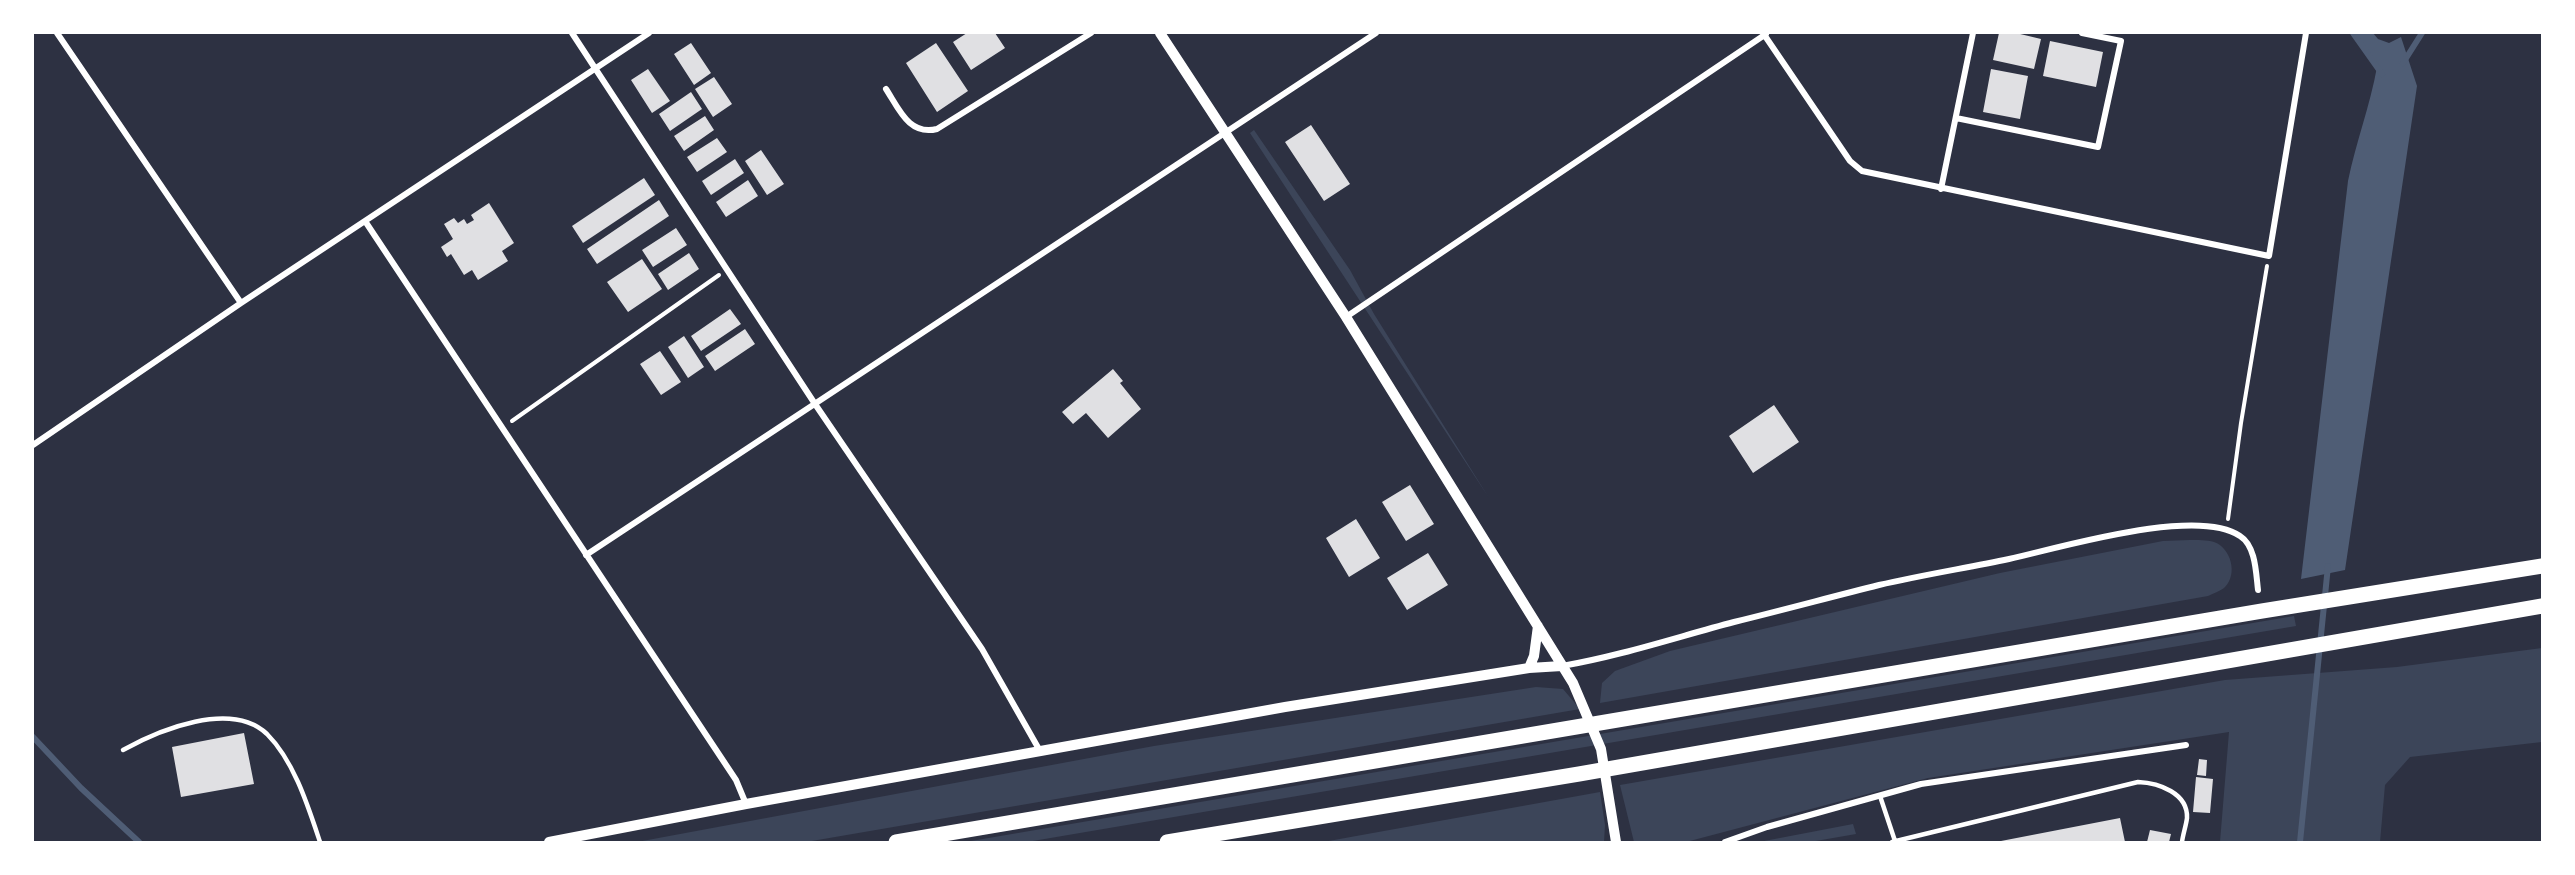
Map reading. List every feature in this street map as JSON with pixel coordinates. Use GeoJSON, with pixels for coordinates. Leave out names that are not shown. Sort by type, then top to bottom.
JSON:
{"type":"FeatureCollection","features":[{"type":"Feature","properties":{"kind":"highway"},"geometry":{"type":"LineString","coordinates":[[896,842],[2279,608],[2542,566]]}},
{"type":"Feature","properties":{"kind":"highway"},"geometry":{"type":"LineString","coordinates":[[1167,842],[1632,765],[2542,606]]}},
{"type":"Feature","properties":{"kind":"highway"},"geometry":{"type":"LineString","coordinates":[[2475,617],[2542,616]]}},
{"type":"Feature","properties":{"kind":"street"},"geometry":{"type":"LineString","coordinates":[[57,33],[241,303]]}},
{"type":"Feature","properties":{"kind":"street"},"geometry":{"type":"LineString","coordinates":[[572,33],[815,404],[982,649],[1040,752]]}},
{"type":"Feature","properties":{"kind":"street"},"geometry":{"type":"LineString","coordinates":[[33,445],[241,303],[649,33]]}},
{"type":"Feature","properties":{"kind":"street"},"geometry":{"type":"LineString","coordinates":[[886,89],[914,128],[930,131],[937,129],[1091,33]]}},
{"type":"Feature","properties":{"kind":"street"},"geometry":{"type":"LineString","coordinates":[[1160,33],[1346,317],[1573,683],[1601,749],[1616,842]]}},
{"type":"Feature","properties":{"kind":"street"},"geometry":{"type":"LineString","coordinates":[[586,555],[1376,33]]}},
{"type":"Feature","properties":{"kind":"street"},"geometry":{"type":"LineString","coordinates":[[1941,189],[1973,33]]}},
{"type":"Feature","properties":{"kind":"street"},"geometry":{"type":"LineString","coordinates":[[1956,118],[2098,147],[2121,41],[2082,33]]}},
{"type":"Feature","properties":{"kind":"street"},"geometry":{"type":"LineString","coordinates":[[1346,317],[1765,34],[1854,165],[1870,174],[2269,256],[2307,33]]}},
{"type":"Feature","properties":{"kind":"street"},"geometry":{"type":"LineString","coordinates":[[365,221],[736,780],[747,804]]}},
{"type":"Feature","properties":{"kind":"street"},"geometry":{"type":"LineString","coordinates":[[549,842],[1285,706],[1529,668],[1601,660],[1652,644],[1881,585],[2119,534],[2182,525],[2226,530],[2241,536],[2248,544],[2253,557],[2258,590]]}},
{"type":"Feature","properties":{"kind":"street"},"geometry":{"type":"LineString","coordinates":[[1529,668],[1534,656],[1538,626]]}},
{"type":"Feature","properties":{"kind":"street"},"geometry":{"type":"LineString","coordinates":[[1725,842],[1796,818],[1921,784],[2186,745]]}},
{"type":"Feature","properties":{"kind":"lane"},"geometry":{"type":"LineString","coordinates":[[123,750],[156,734],[200,721],[224,718],[254,726],[266,734],[289,767],[308,807],[320,842]]}},
{"type":"Feature","properties":{"kind":"lane"},"geometry":{"type":"LineString","coordinates":[[1880,796],[1894,842],[2138,782],[2153,783],[2168,789],[2182,801],[2187,817],[2182,842]]}},
{"type":"Feature","properties":{"kind":"path"},"geometry":{"type":"LineString","coordinates":[[2226,530],[2269,256]]}},
{"type":"Feature","properties":{"kind":"path"},"geometry":{"type":"LineString","coordinates":[[502,428],[727,269]]}},
{"type":"Feature","properties":{"kind":"shaded area"},"geometry":{"type":"Polygon","coordinates":[[[2354,33],[2373,33],[2378,39],[2389,43],[2401,37],[2417,86],[2345,570],[2301,579],[2348,181],[2377,67],[2354,33]]]}},
{"type":"Feature","properties":{"kind":"shaded area"},"geometry":{"type":"Polygon","coordinates":[[[1254,130],[1350,270],[1374,314],[1489,498],[1250,133],[1254,130]]]}},
{"type":"Feature","properties":{"kind":"shaded area"},"geometry":{"type":"Polygon","coordinates":[[[2163,541],[2211,541],[2220,545],[2231,562],[2229,582],[2208,596],[1600,703],[1602,683],[1615,671],[1670,651],[2000,573],[2163,541]]]}},
{"type":"Feature","properties":{"kind":"shaded area"},"geometry":{"type":"Polygon","coordinates":[[[2294,616],[2296,626],[1027,842],[965,842],[2294,616]]]}},
{"type":"Feature","properties":{"kind":"shaded area"},"geometry":{"type":"Polygon","coordinates":[[[2542,648],[2542,742],[2410,757],[2385,785],[2380,842],[2220,842],[2229,732],[1928,778],[1686,842],[1634,842],[1620,785],[2225,680],[2397,667],[2542,648]]]}},
{"type":"Feature","properties":{"kind":"shaded area"},"geometry":{"type":"Polygon","coordinates":[[[1536,687],[1563,689],[1580,709],[806,842],[637,842],[1154,746],[1536,687]]]}},
{"type":"Feature","properties":{"kind":"shaded area"},"geometry":{"type":"Polygon","coordinates":[[[1600,792],[1605,825],[1604,842],[1323,842],[1600,792]]]}},
{"type":"Feature","properties":{"kind":"shaded area"},"geometry":{"type":"Polygon","coordinates":[[[1853,824],[1856,834],[1810,842],[1759,842],[1853,824]]]}},
{"type":"Feature","properties":{"kind":"building"},"geometry":{"type":"Polygon","coordinates":[[[967,33],[995,33],[1005,48],[971,70],[953,42],[967,33]]]}},
{"type":"Feature","properties":{"kind":"building"},"geometry":{"type":"Polygon","coordinates":[[[1999,33],[2016,33],[2041,39],[2034,69],[1993,60],[1999,33]]]}},
{"type":"Feature","properties":{"kind":"building"},"geometry":{"type":"Polygon","coordinates":[[[2050,41],[2103,52],[2096,87],[2043,76],[2050,41]]]}},
{"type":"Feature","properties":{"kind":"building"},"geometry":{"type":"Polygon","coordinates":[[[691,43],[711,73],[694,85],[674,54],[691,43]]]}},
{"type":"Feature","properties":{"kind":"building"},"geometry":{"type":"Polygon","coordinates":[[[936,43],[968,91],[937,112],[906,63],[936,43]]]}},
{"type":"Feature","properties":{"kind":"building"},"geometry":{"type":"Polygon","coordinates":[[[648,69],[670,101],[652,113],[631,80],[648,69]]]}},
{"type":"Feature","properties":{"kind":"building"},"geometry":{"type":"Polygon","coordinates":[[[1991,69],[2028,76],[2020,119],[1983,112],[1991,69]]]}},
{"type":"Feature","properties":{"kind":"building"},"geometry":{"type":"Polygon","coordinates":[[[714,77],[732,104],[713,117],[695,89],[714,77]]]}},
{"type":"Feature","properties":{"kind":"building"},"geometry":{"type":"Polygon","coordinates":[[[691,92],[702,109],[670,131],[659,114],[691,92]]]}},
{"type":"Feature","properties":{"kind":"building"},"geometry":{"type":"Polygon","coordinates":[[[705,116],[714,130],[684,151],[674,136],[705,116]]]}},
{"type":"Feature","properties":{"kind":"building"},"geometry":{"type":"Polygon","coordinates":[[[1311,125],[1350,184],[1324,201],[1285,142],[1311,125]]]}},
{"type":"Feature","properties":{"kind":"building"},"geometry":{"type":"Polygon","coordinates":[[[717,138],[727,152],[697,172],[687,157],[717,138]]]}},
{"type":"Feature","properties":{"kind":"building"},"geometry":{"type":"Polygon","coordinates":[[[761,150],[784,184],[767,195],[745,161],[761,150]]]}},
{"type":"Feature","properties":{"kind":"building"},"geometry":{"type":"Polygon","coordinates":[[[735,159],[744,173],[711,195],[702,181],[735,159]]]}},
{"type":"Feature","properties":{"kind":"building"},"geometry":{"type":"Polygon","coordinates":[[[644,178],[655,195],[583,243],[572,226],[644,178]]]}},
{"type":"Feature","properties":{"kind":"building"},"geometry":{"type":"Polygon","coordinates":[[[748,180],[758,196],[726,217],[716,202],[748,180]]]}},
{"type":"Feature","properties":{"kind":"building"},"geometry":{"type":"Polygon","coordinates":[[[659,200],[669,216],[597,264],[587,249],[659,200]]]}},
{"type":"Feature","properties":{"kind":"building"},"geometry":{"type":"Polygon","coordinates":[[[489,203],[514,243],[502,251],[508,261],[478,280],[472,270],[464,275],[451,254],[447,257],[441,247],[453,239],[444,224],[454,218],[458,223],[464,219],[467,224],[474,220],[471,215],[489,203]]]}},
{"type":"Feature","properties":{"kind":"building"},"geometry":{"type":"Polygon","coordinates":[[[676,228],[687,245],[653,267],[642,250],[676,228]]]}},
{"type":"Feature","properties":{"kind":"building"},"geometry":{"type":"Polygon","coordinates":[[[689,253],[699,269],[668,290],[658,274],[689,253]]]}},
{"type":"Feature","properties":{"kind":"building"},"geometry":{"type":"Polygon","coordinates":[[[642,259],[662,289],[628,312],[607,282],[642,259]]]}},
{"type":"Feature","properties":{"kind":"building"},"geometry":{"type":"Polygon","coordinates":[[[730,309],[741,324],[701,351],[691,336],[730,309]]]}},
{"type":"Feature","properties":{"kind":"building"},"geometry":{"type":"Polygon","coordinates":[[[745,329],[755,344],[715,371],[705,356],[745,329]]]}},
{"type":"Feature","properties":{"kind":"building"},"geometry":{"type":"Polygon","coordinates":[[[684,336],[704,367],[688,378],[668,347],[684,336]]]}},
{"type":"Feature","properties":{"kind":"building"},"geometry":{"type":"Polygon","coordinates":[[[660,351],[681,382],[661,395],[640,364],[660,351]]]}},
{"type":"Feature","properties":{"kind":"building"},"geometry":{"type":"Polygon","coordinates":[[[1113,369],[1123,381],[1120,383],[1141,409],[1108,438],[1086,413],[1073,424],[1062,412],[1113,369]]]}},
{"type":"Feature","properties":{"kind":"building"},"geometry":{"type":"Polygon","coordinates":[[[1774,405],[1799,442],[1753,473],[1729,436],[1774,405]]]}},
{"type":"Feature","properties":{"kind":"building"},"geometry":{"type":"Polygon","coordinates":[[[1410,485],[1434,524],[1406,541],[1382,502],[1410,485]]]}},
{"type":"Feature","properties":{"kind":"building"},"geometry":{"type":"Polygon","coordinates":[[[1356,519],[1380,558],[1349,577],[1326,538],[1356,519]]]}},
{"type":"Feature","properties":{"kind":"building"},"geometry":{"type":"Polygon","coordinates":[[[1428,553],[1448,585],[1407,610],[1387,578],[1428,553]]]}},
{"type":"Feature","properties":{"kind":"building"},"geometry":{"type":"Polygon","coordinates":[[[244,733],[254,784],[181,797],[172,747],[244,733]]]}},
{"type":"Feature","properties":{"kind":"building"},"geometry":{"type":"Polygon","coordinates":[[[2199,759],[2207,760],[2206,776],[2197,775],[2199,759]]]}},
{"type":"Feature","properties":{"kind":"building"},"geometry":{"type":"Polygon","coordinates":[[[2196,777],[2213,779],[2210,813],[2193,812],[2196,777]]]}},
{"type":"Feature","properties":{"kind":"building"},"geometry":{"type":"Polygon","coordinates":[[[2120,818],[2125,842],[2001,841],[2120,818]]]}},
{"type":"Feature","properties":{"kind":"building"},"geometry":{"type":"Polygon","coordinates":[[[2150,830],[2171,834],[2169,842],[2147,842],[2150,830]]]}},
{"type":"Feature","properties":{"kind":"waterway"},"geometry":{"type":"LineString","coordinates":[[2353,33],[2382,74]]}},
{"type":"Feature","properties":{"kind":"waterway"},"geometry":{"type":"LineString","coordinates":[[2403,63],[2422,33]]}},
{"type":"Feature","properties":{"kind":"waterway"},"geometry":{"type":"LineString","coordinates":[[2300,842],[2328,566]]}},
{"type":"Feature","properties":{"kind":"waterway"},"geometry":{"type":"LineString","coordinates":[[33,737],[81,788],[139,842]]}}]}
